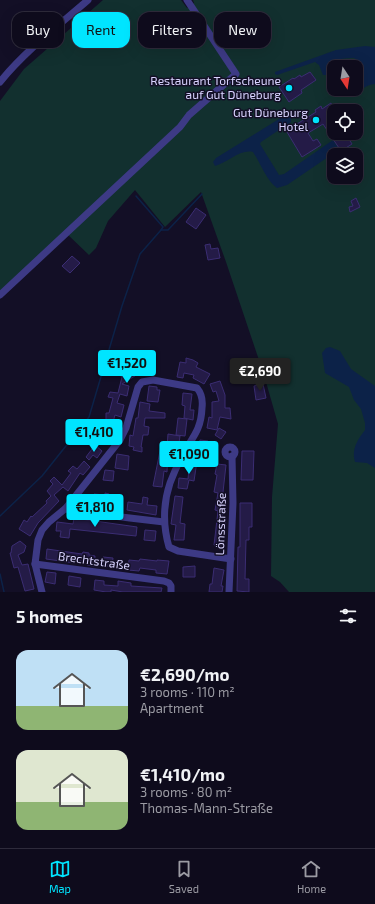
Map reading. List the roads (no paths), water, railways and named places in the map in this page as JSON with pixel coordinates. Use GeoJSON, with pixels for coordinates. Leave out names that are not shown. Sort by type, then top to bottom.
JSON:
{"type":"FeatureCollection","features":[{"type":"Feature","properties":{"kind":"street"},"geometry":{"type":"LineString","coordinates":[[0,82],[24,56],[88,0]]}},
{"type":"Feature","properties":{"kind":"street"},"geometry":{"type":"LineString","coordinates":[[0,295],[180,127],[189,115],[236,74],[187,0]]}},
{"type":"Feature","properties":{"kind":"street"},"geometry":{"type":"LineString","coordinates":[[42,592],[35,564],[38,540],[42,530],[66,508],[120,440],[126,428],[138,387],[142,382],[153,380],[196,388],[201,395],[202,405],[202,418],[199,427],[195,437],[181,457],[170,483],[166,500],[164,522],[169,547],[178,551],[231,559]]}},
{"type":"Feature","properties":{"kind":"street","name":"Lönsstraße"},"geometry":{"type":"LineString","coordinates":[[230,592],[233,503],[232,456]]}},
{"type":"Feature","properties":{"kind":"street"},"geometry":{"type":"LineString","coordinates":[[66,508],[70,511],[164,522]]}},
{"type":"Feature","properties":{"kind":"street","name":"Brechtstraße"},"geometry":{"type":"LineString","coordinates":[[35,564],[164,581],[169,583],[171,586],[171,592]]}},
{"type":"Feature","properties":{"kind":"water"},"geometry":{"type":"Polygon","coordinates":[[[365,46],[375,47],[375,84],[363,88],[363,60],[356,60],[354,58],[327,60],[326,75],[323,75],[319,65],[315,62],[277,75],[275,74],[275,72],[336,50],[365,46]]]}},
{"type":"Feature","properties":{"kind":"water"},"geometry":{"type":"Polygon","coordinates":[[[287,114],[291,116],[291,122],[260,144],[279,175],[284,174],[333,140],[338,148],[327,148],[327,158],[287,185],[277,188],[267,176],[253,152],[243,152],[215,166],[213,162],[216,158],[287,114]]]}},
{"type":"Feature","properties":{"kind":"water"},"geometry":{"type":"Polygon","coordinates":[[[330,347],[340,351],[351,369],[375,386],[375,468],[367,463],[355,462],[355,449],[365,430],[365,423],[361,409],[354,400],[349,387],[325,373],[322,353],[326,348],[330,347]]]}},
{"type":"Feature","properties":{"kind":"waterway"},"geometry":{"type":"LineString","coordinates":[[0,516],[42,476],[89,417],[122,306],[140,254],[161,230],[168,230],[202,194]]}},
{"type":"Feature","properties":{"kind":"waterway"},"geometry":{"type":"LineString","coordinates":[[136,196],[163,227],[161,230]]}},
{"type":"Feature","properties":{"kind":"waterway"},"geometry":{"type":"LineString","coordinates":[[0,574],[4,592]]}},
{"type":"Feature","properties":{"kind":"place","name":"Restaurant Torfscheune auf Gut Düneburg"},"geometry":{"type":"Point","coordinates":[289,88]}},
{"type":"Feature","properties":{"kind":"place","name":"Gut Düneburg Hotel"},"geometry":{"type":"Point","coordinates":[316,120]}}]}
